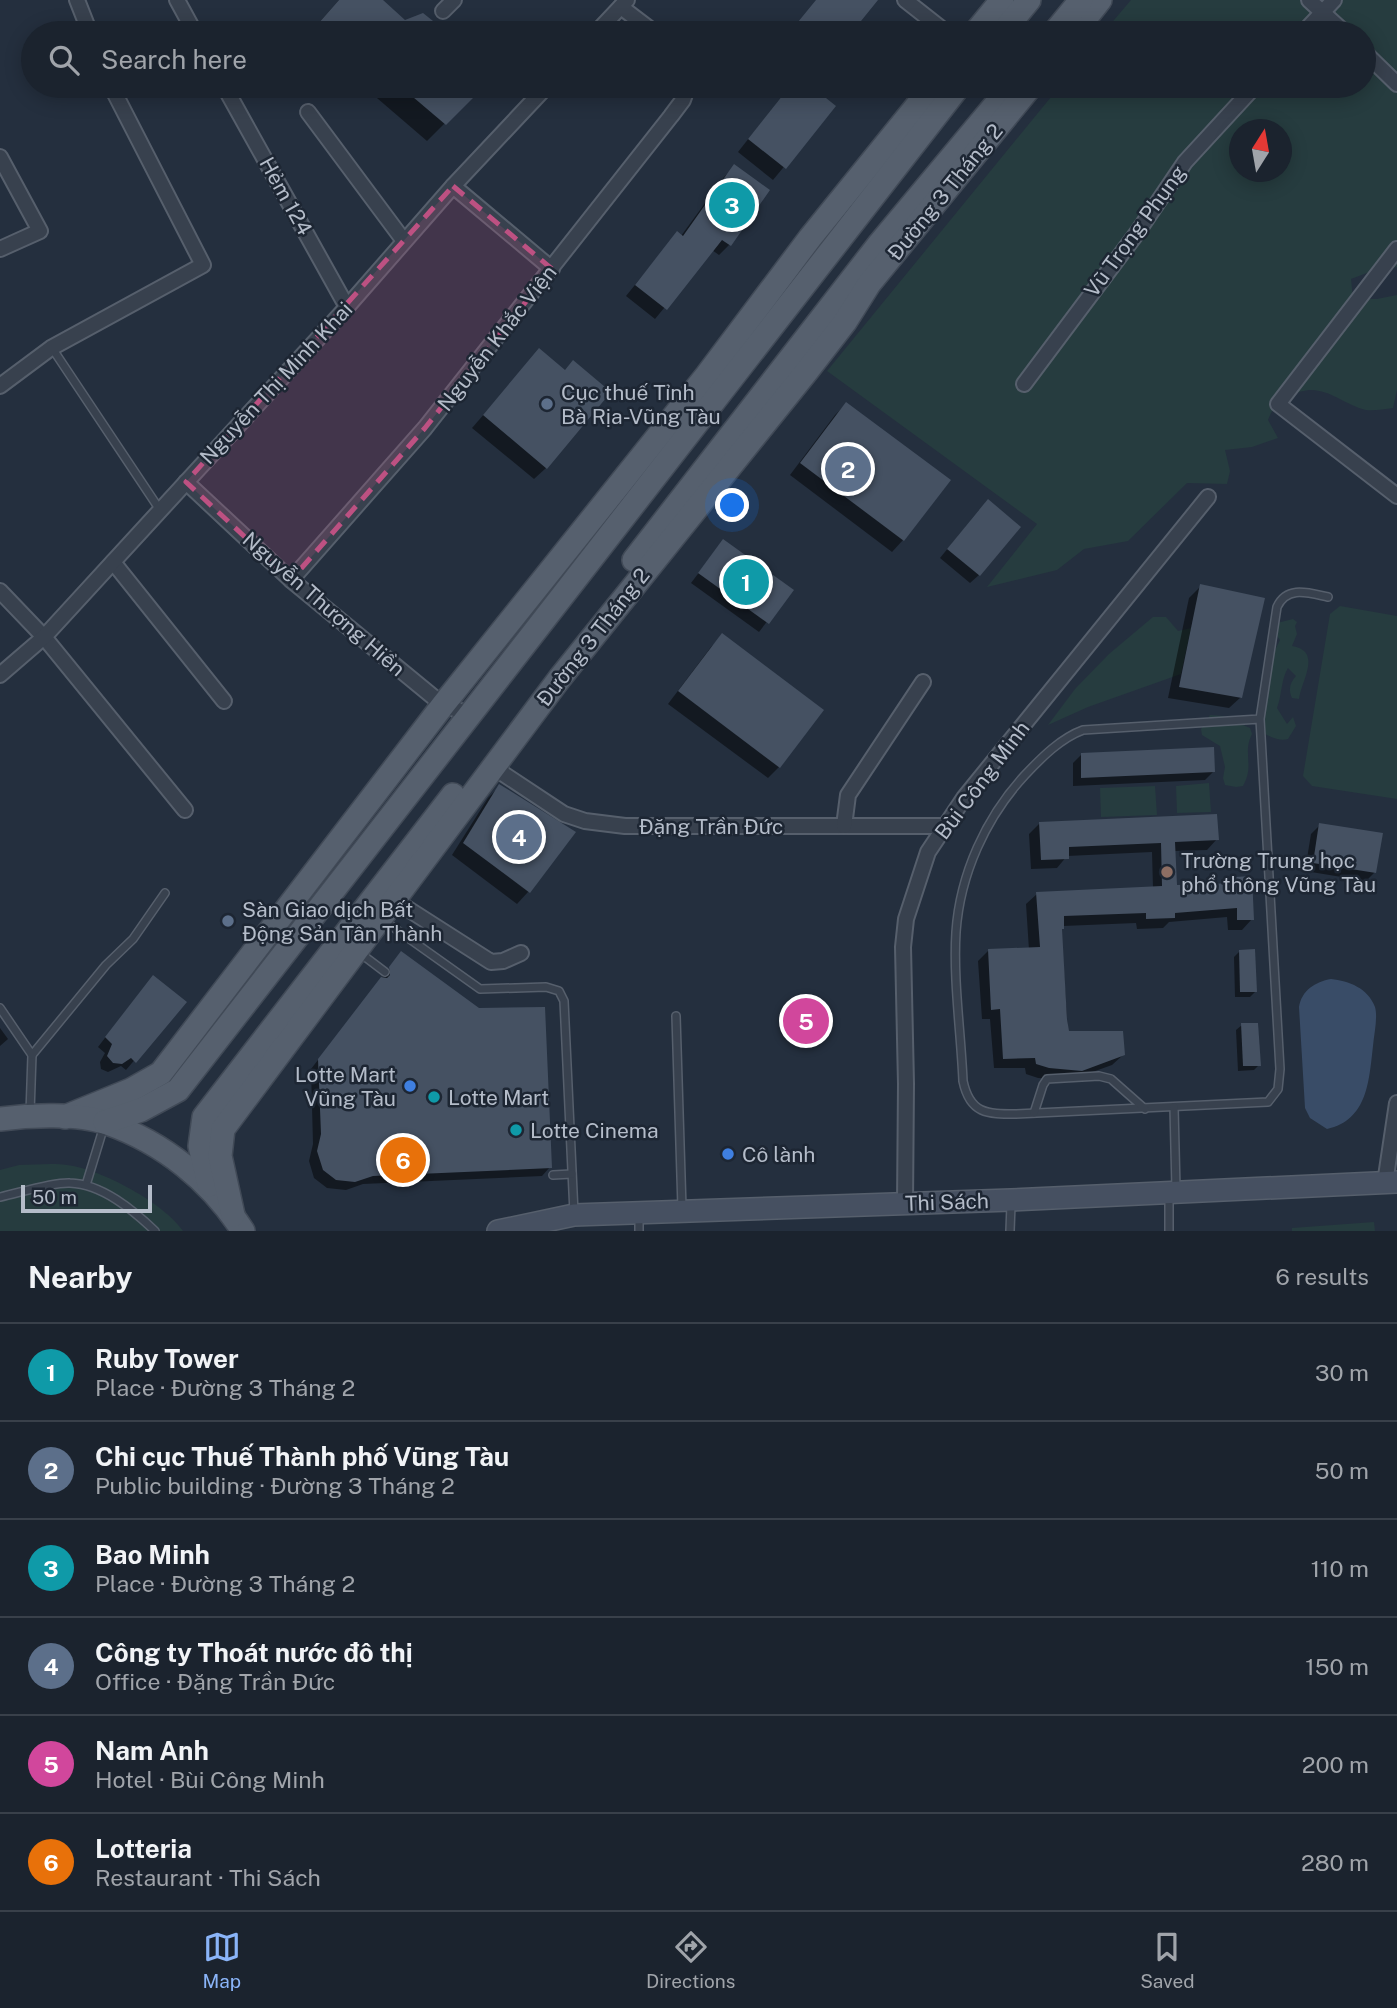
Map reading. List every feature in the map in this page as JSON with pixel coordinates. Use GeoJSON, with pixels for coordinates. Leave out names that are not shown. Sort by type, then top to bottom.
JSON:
{"type":"FeatureCollection","features":[{"type":"Feature","properties":{"kind":"main road"},"geometry":{"type":"LineString","coordinates":[[985,21],[1003,0]]}},
{"type":"Feature","properties":{"kind":"main road"},"geometry":{"type":"LineString","coordinates":[[1012,21],[1029,0]]}},
{"type":"Feature","properties":{"kind":"main road"},"geometry":{"type":"LineString","coordinates":[[1064,21],[1081,0]]}},
{"type":"Feature","properties":{"kind":"main road"},"geometry":{"type":"LineString","coordinates":[[1083,21],[1100,0]]}},
{"type":"Feature","properties":{"kind":"main road"},"geometry":{"type":"LineString","coordinates":[[65,1117],[131,1090],[161,1073],[443,705],[677,414],[810,238],[923,98]]}},
{"type":"Feature","properties":{"kind":"main road"},"geometry":{"type":"LineString","coordinates":[[105,1122],[141,1110],[178,1090],[950,98]]}},
{"type":"Feature","properties":{"kind":"main road","name":"Đường 3 Tháng 2"},"geometry":{"type":"LineString","coordinates":[[209,1185],[200,1146],[204,1117],[372,913],[880,243],[1011,98]]}},
{"type":"Feature","properties":{"kind":"main road","name":"Đường 3 Tháng 2"},"geometry":{"type":"LineString","coordinates":[[238,1223],[220,1156],[223,1129],[356,950],[372,913],[394,900],[493,767],[505,739]]}},
{"type":"Feature","properties":{"kind":"main road"},"geometry":{"type":"LineString","coordinates":[[0,1119],[30,1115],[105,1122],[159,1147],[209,1185],[238,1223]]}},
{"type":"Feature","properties":{"kind":"street"},"geometry":{"type":"LineString","coordinates":[[77,0],[85,21]]}},
{"type":"Feature","properties":{"kind":"street"},"geometry":{"type":"LineString","coordinates":[[177,0],[188,21]]}},
{"type":"Feature","properties":{"kind":"street"},"geometry":{"type":"LineString","coordinates":[[443,11],[454,0]]}},
{"type":"Feature","properties":{"kind":"street"},"geometry":{"type":"LineString","coordinates":[[905,0],[932,21]]}},
{"type":"Feature","properties":{"kind":"street"},"geometry":{"type":"LineString","coordinates":[[1309,0],[1332,21]]}},
{"type":"Feature","properties":{"kind":"street"},"geometry":{"type":"LineString","coordinates":[[1314,21],[1334,0]]}},
{"type":"Feature","properties":{"kind":"street"},"geometry":{"type":"LineString","coordinates":[[608,21],[624,4],[642,21]]}},
{"type":"Feature","properties":{"kind":"street"},"geometry":{"type":"LineString","coordinates":[[1376,64],[1397,84]]}},
{"type":"Feature","properties":{"kind":"street"},"geometry":{"type":"LineString","coordinates":[[0,386],[51,348],[203,265],[117,98]]}},
{"type":"Feature","properties":{"kind":"street","name":"Hẻm 124"},"geometry":{"type":"LineString","coordinates":[[232,98],[347,307]]}},
{"type":"Feature","properties":{"kind":"street","name":"Nguyễn Thị Minh Khai"},"geometry":{"type":"LineString","coordinates":[[0,675],[44,638],[536,98]]}},
{"type":"Feature","properties":{"kind":"street","name":"Nguyễn Khắc Viện"},"geometry":{"type":"LineString","coordinates":[[291,580],[425,428],[684,98]]}},
{"type":"Feature","properties":{"kind":"street","name":"Vũ Trọng Phụng"},"geometry":{"type":"LineString","coordinates":[[1024,384],[1137,233],[1185,162],[1244,98]]}},
{"type":"Feature","properties":{"kind":"street"},"geometry":{"type":"LineString","coordinates":[[308,112],[404,241]]}},
{"type":"Feature","properties":{"kind":"street"},"geometry":{"type":"LineString","coordinates":[[0,157],[40,232],[0,249]]}},
{"type":"Feature","properties":{"kind":"street"},"geometry":{"type":"LineString","coordinates":[[453,186],[552,269]]}},
{"type":"Feature","properties":{"kind":"street"},"geometry":{"type":"LineString","coordinates":[[1397,249],[1278,404],[1397,495]]}},
{"type":"Feature","properties":{"kind":"street","name":"Nguyễn Thượng Hiền"},"geometry":{"type":"LineString","coordinates":[[186,482],[291,580],[443,705],[469,714]]}},
{"type":"Feature","properties":{"kind":"street","name":"Bùi Công Minh"},"geometry":{"type":"LineString","coordinates":[[905,1203],[903,947],[906,919],[928,852],[964,798],[1208,497]]}},
{"type":"Feature","properties":{"kind":"street"},"geometry":{"type":"LineString","coordinates":[[113,562],[224,701]]}},
{"type":"Feature","properties":{"kind":"street"},"geometry":{"type":"LineString","coordinates":[[0,591],[44,638],[185,810]]}},
{"type":"Feature","properties":{"kind":"street"},"geometry":{"type":"LineString","coordinates":[[844,826],[848,795],[923,682]]}},
{"type":"Feature","properties":{"kind":"street","name":"Đặng Trần Đức"},"geometry":{"type":"LineString","coordinates":[[493,767],[564,814],[602,824],[946,826]]}},
{"type":"Feature","properties":{"kind":"street"},"geometry":{"type":"LineString","coordinates":[[394,900],[491,962],[503,961],[521,953]]}},
{"type":"Feature","properties":{"kind":"street"},"geometry":{"type":"LineString","coordinates":[[1391,1182],[1397,1103]]}},
{"type":"Feature","properties":{"kind":"street","name":"Thi Sách"},"geometry":{"type":"LineString","coordinates":[[498,1231],[527,1228],[574,1215],[639,1222],[682,1212],[1391,1182]]}},
{"type":"Feature","properties":{"kind":"lane"},"geometry":{"type":"LineString","coordinates":[[51,348],[160,510]]}},
{"type":"Feature","properties":{"kind":"lane"},"geometry":{"type":"LineString","coordinates":[[1260,719],[1083,730],[1072,734],[1043,756],[1009,792],[983,834],[963,889],[956,932],[962,1081],[969,1101],[978,1110],[994,1114],[1034,1113],[1268,1102],[1278,1089],[1280,1069],[1260,719],[1281,599],[1288,593],[1299,591],[1328,597]]}},
{"type":"Feature","properties":{"kind":"lane"},"geometry":{"type":"LineString","coordinates":[[32,1055],[106,965],[133,939],[165,892]]}},
{"type":"Feature","properties":{"kind":"lane"},"geometry":{"type":"LineString","coordinates":[[372,913],[480,989],[546,987],[559,991],[565,1001],[574,1215]]}},
{"type":"Feature","properties":{"kind":"lane"},"geometry":{"type":"LineString","coordinates":[[356,950],[385,972]]}},
{"type":"Feature","properties":{"kind":"lane"},"geometry":{"type":"LineString","coordinates":[[0,1008],[32,1055],[30,1115]]}},
{"type":"Feature","properties":{"kind":"lane"},"geometry":{"type":"LineString","coordinates":[[676,1016],[682,1212]]}},
{"type":"Feature","properties":{"kind":"lane"},"geometry":{"type":"LineString","coordinates":[[1034,1113],[1042,1086],[1047,1079],[1099,1076],[1111,1079],[1145,1109]]}},
{"type":"Feature","properties":{"kind":"lane"},"geometry":{"type":"LineString","coordinates":[[1169,1231],[1174,1107]]}},
{"type":"Feature","properties":{"kind":"lane"},"geometry":{"type":"LineString","coordinates":[[86,1185],[105,1122]]}},
{"type":"Feature","properties":{"kind":"lane"},"geometry":{"type":"LineString","coordinates":[[553,1175],[572,1174]]}},
{"type":"Feature","properties":{"kind":"lane"},"geometry":{"type":"LineString","coordinates":[[0,1197],[69,1182],[86,1185],[124,1203],[155,1231]]}},
{"type":"Feature","properties":{"kind":"lane"},"geometry":{"type":"LineString","coordinates":[[1010,1231],[1011,1200]]}},
{"type":"Feature","properties":{"kind":"highlighted area"},"geometry":{"type":"Polygon","coordinates":[[[453,186],[552,269],[425,428],[291,580],[186,482],[453,186]]]}},
{"type":"Feature","properties":{"kind":"green space"},"geometry":{"type":"Polygon","coordinates":[[[1131,0],[1397,0],[1397,267],[1372,271],[1351,279],[1353,299],[1377,299],[1397,295],[1397,390],[1393,408],[1366,410],[1320,391],[1300,392],[1276,406],[1268,420],[1278,438],[1252,447],[1225,450],[1230,471],[1227,484],[1187,483],[1128,541],[1084,549],[1057,570],[987,587],[1037,524],[827,371],[1050,98],[1376,98],[1376,21],[1113,21],[1131,0]]]}},
{"type":"Feature","properties":{"kind":"green space"},"geometry":{"type":"Polygon","coordinates":[[[1340,606],[1397,616],[1397,799],[1312,786],[1303,776],[1330,614],[1340,606]]]}},
{"type":"Feature","properties":{"kind":"green space"},"geometry":{"type":"Polygon","coordinates":[[[1153,617],[1166,617],[1178,631],[1191,628],[1181,674],[1088,707],[1048,725],[1075,689],[1109,654],[1153,617]]]}},
{"type":"Feature","properties":{"kind":"green space"},"geometry":{"type":"Polygon","coordinates":[[[1293,619],[1297,622],[1297,634],[1292,646],[1306,654],[1308,668],[1299,699],[1292,698],[1290,692],[1296,676],[1288,668],[1286,672],[1277,708],[1287,724],[1293,717],[1296,726],[1288,739],[1280,740],[1257,729],[1267,689],[1261,679],[1280,640],[1275,633],[1277,623],[1293,619]]]}},
{"type":"Feature","properties":{"kind":"green space"},"geometry":{"type":"Polygon","coordinates":[[[1210,715],[1223,716],[1250,728],[1252,734],[1248,748],[1248,772],[1243,786],[1225,785],[1225,767],[1220,746],[1202,735],[1201,729],[1210,715]]]}},
{"type":"Feature","properties":{"kind":"green space"},"geometry":{"type":"Polygon","coordinates":[[[1209,783],[1211,812],[1177,813],[1176,786],[1209,783]]]}},
{"type":"Feature","properties":{"kind":"green space"},"geometry":{"type":"Polygon","coordinates":[[[1155,786],[1157,815],[1101,817],[1100,788],[1155,786]]]}},
{"type":"Feature","properties":{"kind":"green space"},"geometry":{"type":"Polygon","coordinates":[[[19,1165],[67,1165],[97,1173],[131,1189],[162,1209],[183,1231],[0,1231],[0,1170],[19,1165]]]}},
{"type":"Feature","properties":{"kind":"green space"},"geometry":{"type":"Polygon","coordinates":[[[1374,1222],[1375,1231],[1292,1231],[1292,1228],[1374,1222]]]}},
{"type":"Feature","properties":{"kind":"water"},"geometry":{"type":"Polygon","coordinates":[[[1331,979],[1363,990],[1372,1000],[1376,1016],[1370,1072],[1364,1097],[1351,1117],[1327,1129],[1310,1118],[1305,1108],[1299,1007],[1310,988],[1331,979]]]}},
{"type":"Feature","properties":{"kind":"building"},"geometry":{"type":"Polygon","coordinates":[[[339,0],[383,0],[405,20],[423,13],[433,21],[321,21],[339,0]]]}},
{"type":"Feature","properties":{"kind":"building"},"geometry":{"type":"Polygon","coordinates":[[[816,0],[878,0],[861,21],[799,21],[816,0]]]}},
{"type":"Feature","properties":{"kind":"building"},"geometry":{"type":"Polygon","coordinates":[[[414,98],[473,98],[446,125],[414,98]]]}},
{"type":"Feature","properties":{"kind":"building"},"geometry":{"type":"Polygon","coordinates":[[[780,98],[826,98],[836,106],[786,169],[748,139],[780,98]]]}},
{"type":"Feature","properties":{"kind":"building"},"geometry":{"type":"Polygon","coordinates":[[[734,164],[770,190],[731,246],[722,240],[667,310],[635,285],[677,231],[683,236],[734,164]]]}},
{"type":"Feature","properties":{"kind":"building","name":"Cục thuế Tỉnh Bà Rịa-Vũng Tàu"},"geometry":{"type":"Polygon","coordinates":[[[539,348],[565,370],[573,360],[611,392],[547,469],[483,415],[539,348]]]}},
{"type":"Feature","properties":{"kind":"building"},"geometry":{"type":"Polygon","coordinates":[[[846,402],[951,480],[904,541],[800,463],[846,402]]]}},
{"type":"Feature","properties":{"kind":"building"},"geometry":{"type":"Polygon","coordinates":[[[988,499],[1021,527],[980,576],[947,549],[988,499]]]}},
{"type":"Feature","properties":{"kind":"building"},"geometry":{"type":"Polygon","coordinates":[[[723,539],[794,590],[769,624],[698,573],[723,539]]]}},
{"type":"Feature","properties":{"kind":"building"},"geometry":{"type":"Polygon","coordinates":[[[1200,584],[1265,598],[1242,698],[1179,687],[1200,584]]]}},
{"type":"Feature","properties":{"kind":"building"},"geometry":{"type":"Polygon","coordinates":[[[722,633],[824,710],[780,768],[678,691],[722,633]]]}},
{"type":"Feature","properties":{"kind":"building"},"geometry":{"type":"Polygon","coordinates":[[[1214,747],[1215,772],[1081,778],[1081,753],[1214,747]]]}},
{"type":"Feature","properties":{"kind":"building"},"geometry":{"type":"Polygon","coordinates":[[[499,784],[576,832],[530,893],[463,843],[499,784]]]}},
{"type":"Feature","properties":{"kind":"building"},"geometry":{"type":"Polygon","coordinates":[[[1217,814],[1219,840],[1175,842],[1177,885],[1235,883],[1235,877],[1252,876],[1254,920],[1237,920],[1237,908],[1175,913],[1175,918],[1146,919],[1146,913],[1064,916],[1062,929],[1069,1031],[1123,1031],[1125,1055],[1082,1071],[1049,1068],[1036,1064],[1035,1058],[1003,1059],[1000,1009],[991,1010],[988,949],[1040,947],[1036,892],[1162,886],[1161,843],[1069,847],[1069,859],[1041,860],[1039,822],[1217,814]]]}},
{"type":"Feature","properties":{"kind":"building"},"geometry":{"type":"Polygon","coordinates":[[[1319,823],[1383,833],[1376,873],[1313,863],[1319,823]]]}},
{"type":"Feature","properties":{"kind":"building"},"geometry":{"type":"Polygon","coordinates":[[[1255,949],[1257,992],[1240,992],[1239,950],[1255,949]]]}},
{"type":"Feature","properties":{"kind":"building","name":"Lotte Mart"},"geometry":{"type":"Polygon","coordinates":[[[401,951],[479,1008],[545,1007],[552,1168],[373,1176],[355,1182],[336,1180],[323,1170],[317,1151],[321,1134],[318,1059],[381,977],[387,978],[390,975],[389,967],[401,951]]]}},
{"type":"Feature","properties":{"kind":"building"},"geometry":{"type":"Polygon","coordinates":[[[153,975],[187,1002],[136,1063],[131,1058],[122,1064],[113,1063],[107,1056],[112,1044],[105,1037],[153,975]]]}},
{"type":"Feature","properties":{"kind":"building"},"geometry":{"type":"Polygon","coordinates":[[[1241,1023],[1258,1023],[1261,1066],[1243,1066],[1241,1023]]]}},
{"type":"Feature","properties":{"kind":"place","name":"Bao Minh"},"geometry":{"type":"Point","coordinates":[732,205]}},
{"type":"Feature","properties":{"kind":"place","name":"Cục thuế Tỉnh Bà Rịa-Vũng Tàu"},"geometry":{"type":"Point","coordinates":[547,404]}},
{"type":"Feature","properties":{"kind":"place","name":"Chi cục Thuế Thành phố Vũng Tàu"},"geometry":{"type":"Point","coordinates":[848,469]}},
{"type":"Feature","properties":{"kind":"place","name":"Ruby Tower"},"geometry":{"type":"Point","coordinates":[746,582]}},
{"type":"Feature","properties":{"kind":"place","name":"Công ty Thoát nước đô thị"},"geometry":{"type":"Point","coordinates":[519,837]}},
{"type":"Feature","properties":{"kind":"place","name":"Trường Trung học phổ thông Vũng Tàu"},"geometry":{"type":"Point","coordinates":[1167,872]}},
{"type":"Feature","properties":{"kind":"place","name":"Sàn Giao dịch Bất Động Sản Tân Thành"},"geometry":{"type":"Point","coordinates":[228,921]}},
{"type":"Feature","properties":{"kind":"place","name":"Nam Anh"},"geometry":{"type":"Point","coordinates":[806,1021]}},
{"type":"Feature","properties":{"kind":"place","name":"Lotte Mart Vũng Tàu"},"geometry":{"type":"Point","coordinates":[410,1086]}},
{"type":"Feature","properties":{"kind":"place","name":"Lotte Mart"},"geometry":{"type":"Point","coordinates":[434,1097]}},
{"type":"Feature","properties":{"kind":"place","name":"Lotte Cinema"},"geometry":{"type":"Point","coordinates":[516,1130]}},
{"type":"Feature","properties":{"kind":"place","name":"Cô lành"},"geometry":{"type":"Point","coordinates":[728,1154]}},
{"type":"Feature","properties":{"kind":"place","name":"Lotteria"},"geometry":{"type":"Point","coordinates":[403,1160]}}]}
